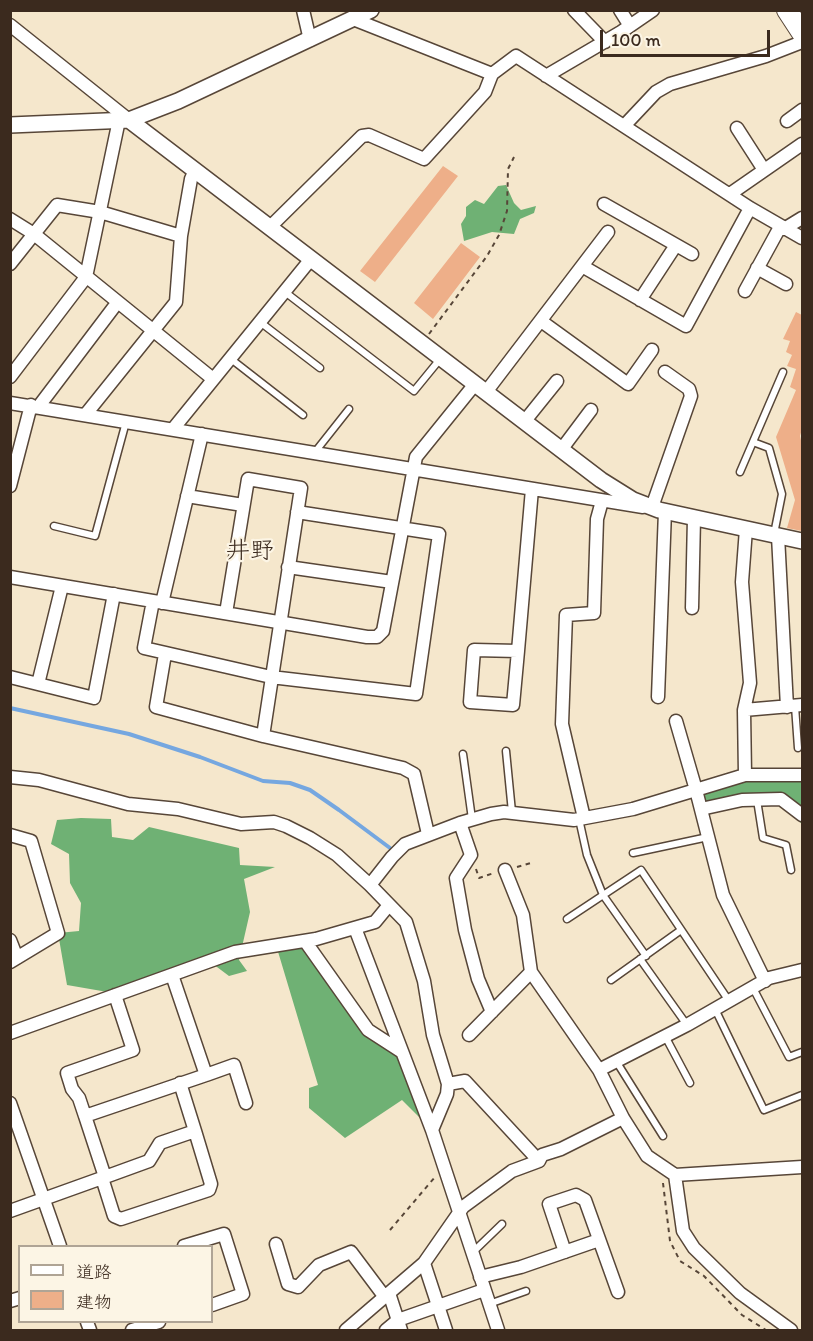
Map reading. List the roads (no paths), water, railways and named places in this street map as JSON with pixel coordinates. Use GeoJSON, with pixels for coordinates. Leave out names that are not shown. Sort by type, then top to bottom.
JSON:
{"type":"FeatureCollection","features":[{"type":"Feature","properties":{"kind":"highway"},"geometry":{"type":"LineString","coordinates":[[787,10],[802,33]]}},
{"type":"Feature","properties":{"kind":"street"},"geometry":{"type":"LineString","coordinates":[[303,10],[310,40]]}},
{"type":"Feature","properties":{"kind":"street"},"geometry":{"type":"LineString","coordinates":[[574,10],[605,42]]}},
{"type":"Feature","properties":{"kind":"street"},"geometry":{"type":"LineString","coordinates":[[620,10],[630,26]]}},
{"type":"Feature","properties":{"kind":"street"},"geometry":{"type":"LineString","coordinates":[[546,76],[605,42],[653,10]]}},
{"type":"Feature","properties":{"kind":"street"},"geometry":{"type":"LineString","coordinates":[[10,125],[124,120],[178,101],[310,40],[360,14],[492,74]]}},
{"type":"Feature","properties":{"kind":"street"},"geometry":{"type":"LineString","coordinates":[[10,25],[124,120],[195,170],[601,480],[633,500],[658,510]]}},
{"type":"Feature","properties":{"kind":"street"},"geometry":{"type":"LineString","coordinates":[[624,126],[656,92],[670,84],[766,56],[802,42]]}},
{"type":"Feature","properties":{"kind":"street"},"geometry":{"type":"LineString","coordinates":[[270,227],[362,135],[369,135],[424,159],[485,92],[492,74],[516,56],[750,208],[802,238]]}},
{"type":"Feature","properties":{"kind":"street"},"geometry":{"type":"LineString","coordinates":[[787,121],[802,110]]}},
{"type":"Feature","properties":{"kind":"street"},"geometry":{"type":"LineString","coordinates":[[10,377],[86,278],[100,212],[124,120]]}},
{"type":"Feature","properties":{"kind":"street"},"geometry":{"type":"LineString","coordinates":[[737,128],[764,170]]}},
{"type":"Feature","properties":{"kind":"street"},"geometry":{"type":"LineString","coordinates":[[730,194],[802,144]]}},
{"type":"Feature","properties":{"kind":"street"},"geometry":{"type":"LineString","coordinates":[[86,414],[176,302],[181,236],[191,179],[195,170]]}},
{"type":"Feature","properties":{"kind":"street"},"geometry":{"type":"LineString","coordinates":[[604,204],[692,254]]}},
{"type":"Feature","properties":{"kind":"street"},"geometry":{"type":"LineString","coordinates":[[10,264],[57,205],[100,212],[181,236]]}},
{"type":"Feature","properties":{"kind":"street"},"geometry":{"type":"LineString","coordinates":[[582,266],[686,326],[750,208]]}},
{"type":"Feature","properties":{"kind":"street"},"geometry":{"type":"LineString","coordinates":[[745,291],[782,228],[802,218]]}},
{"type":"Feature","properties":{"kind":"street"},"geometry":{"type":"LineString","coordinates":[[10,219],[34,234],[152,332],[213,379]]}},
{"type":"Feature","properties":{"kind":"street"},"geometry":{"type":"LineString","coordinates":[[10,577],[377,637],[382,631],[416,457],[541,321],[608,232]]}},
{"type":"Feature","properties":{"kind":"street"},"geometry":{"type":"LineString","coordinates":[[640,300],[675,245]]}},
{"type":"Feature","properties":{"kind":"street"},"geometry":{"type":"LineString","coordinates":[[173,429],[311,259]]}},
{"type":"Feature","properties":{"kind":"street"},"geometry":{"type":"LineString","coordinates":[[757,268],[786,284]]}},
{"type":"Feature","properties":{"kind":"street"},"geometry":{"type":"LineString","coordinates":[[10,486],[35,406],[117,303]]}},
{"type":"Feature","properties":{"kind":"street"},"geometry":{"type":"LineString","coordinates":[[541,321],[628,384],[652,350]]}},
{"type":"Feature","properties":{"kind":"street"},"geometry":{"type":"LineString","coordinates":[[658,697],[658,510],[691,396],[689,388],[665,372]]}},
{"type":"Feature","properties":{"kind":"street"},"geometry":{"type":"LineString","coordinates":[[524,422],[556,381]]}},
{"type":"Feature","properties":{"kind":"street"},"geometry":{"type":"LineString","coordinates":[[10,403],[658,510],[802,541]]}},
{"type":"Feature","properties":{"kind":"street"},"geometry":{"type":"LineString","coordinates":[[561,450],[591,410]]}},
{"type":"Feature","properties":{"kind":"street"},"geometry":{"type":"LineString","coordinates":[[202,434],[144,648],[271,677],[416,694],[439,534],[297,512]]}},
{"type":"Feature","properties":{"kind":"street"},"geometry":{"type":"LineString","coordinates":[[226,613],[248,479],[301,488],[263,736]]}},
{"type":"Feature","properties":{"kind":"street"},"geometry":{"type":"LineString","coordinates":[[518,651],[474,650],[470,702],[513,705],[518,651],[532,489]]}},
{"type":"Feature","properties":{"kind":"street"},"geometry":{"type":"LineString","coordinates":[[187,496],[243,506]]}},
{"type":"Feature","properties":{"kind":"street"},"geometry":{"type":"LineString","coordinates":[[582,819],[562,724],[566,615],[594,613],[597,519],[602,501]]}},
{"type":"Feature","properties":{"kind":"street"},"geometry":{"type":"LineString","coordinates":[[692,608],[694,518]]}},
{"type":"Feature","properties":{"kind":"street"},"geometry":{"type":"LineString","coordinates":[[745,775],[744,710],[750,683],[742,582],[746,529]]}},
{"type":"Feature","properties":{"kind":"street"},"geometry":{"type":"LineString","coordinates":[[744,710],[795,706],[776,535]]}},
{"type":"Feature","properties":{"kind":"street"},"geometry":{"type":"LineString","coordinates":[[288,567],[392,582]]}},
{"type":"Feature","properties":{"kind":"street"},"geometry":{"type":"LineString","coordinates":[[39,684],[62,586]]}},
{"type":"Feature","properties":{"kind":"street"},"geometry":{"type":"LineString","coordinates":[[10,677],[94,698],[114,594]]}},
{"type":"Feature","properties":{"kind":"street"},"geometry":{"type":"LineString","coordinates":[[165,654],[156,707],[263,736],[403,768],[414,774],[428,834]]}},
{"type":"Feature","properties":{"kind":"street"},"geometry":{"type":"LineString","coordinates":[[676,722],[723,895],[765,981]]}},
{"type":"Feature","properties":{"kind":"street"},"geometry":{"type":"LineString","coordinates":[[370,885],[405,844],[490,814],[512,813],[582,819],[633,809],[745,775],[802,775]]}},
{"type":"Feature","properties":{"kind":"street"},"geometry":{"type":"LineString","coordinates":[[10,777],[39,780],[128,804],[178,809],[241,824],[274,822],[310,838],[337,855],[406,922],[424,981],[434,1035],[448,1084],[447,1094],[432,1130]]}},
{"type":"Feature","properties":{"kind":"street"},"geometry":{"type":"LineString","coordinates":[[701,809],[742,800],[781,799],[802,815]]}},
{"type":"Feature","properties":{"kind":"street"},"geometry":{"type":"LineString","coordinates":[[460,823],[471,855],[456,878],[465,930],[492,1012]]}},
{"type":"Feature","properties":{"kind":"street"},"geometry":{"type":"LineString","coordinates":[[10,835],[31,841],[58,933],[14,960],[10,940]]}},
{"type":"Feature","properties":{"kind":"street"},"geometry":{"type":"LineString","coordinates":[[505,870],[523,915],[531,972],[599,1070],[623,1118],[647,1156],[675,1174],[802,1167]]}},
{"type":"Feature","properties":{"kind":"street"},"geometry":{"type":"LineString","coordinates":[[10,1033],[235,952],[316,939],[375,922],[389,905]]}},
{"type":"Feature","properties":{"kind":"street"},"geometry":{"type":"LineString","coordinates":[[355,928],[432,1130],[498,1330]]}},
{"type":"Feature","properties":{"kind":"street"},"geometry":{"type":"LineString","coordinates":[[305,940],[368,1030],[402,1052]]}},
{"type":"Feature","properties":{"kind":"street"},"geometry":{"type":"LineString","coordinates":[[599,1070],[687,1025],[765,981],[802,970]]}},
{"type":"Feature","properties":{"kind":"street"},"geometry":{"type":"LineString","coordinates":[[469,1035],[531,972]]}},
{"type":"Feature","properties":{"kind":"street"},"geometry":{"type":"LineString","coordinates":[[172,975],[206,1075]]}},
{"type":"Feature","properties":{"kind":"street"},"geometry":{"type":"LineString","coordinates":[[115,995],[133,1050],[67,1073],[72,1089],[80,1098],[114,1216],[121,1219],[209,1190],[211,1184],[180,1083]]}},
{"type":"Feature","properties":{"kind":"street"},"geometry":{"type":"LineString","coordinates":[[85,1116],[234,1065],[246,1103]]}},
{"type":"Feature","properties":{"kind":"street"},"geometry":{"type":"LineString","coordinates":[[448,1084],[465,1081],[539,1161]]}},
{"type":"Feature","properties":{"kind":"street"},"geometry":{"type":"LineString","coordinates":[[10,1103],[60,1245]]}},
{"type":"Feature","properties":{"kind":"street"},"geometry":{"type":"LineString","coordinates":[[346,1330],[424,1263],[463,1207],[512,1172],[539,1161],[542,1155],[561,1149],[623,1118]]}},
{"type":"Feature","properties":{"kind":"street"},"geometry":{"type":"LineString","coordinates":[[10,1211],[149,1161],[160,1143],[195,1131]]}},
{"type":"Feature","properties":{"kind":"street"},"geometry":{"type":"LineString","coordinates":[[675,1174],[683,1231],[694,1248],[740,1293],[791,1330]]}},
{"type":"Feature","properties":{"kind":"street"},"geometry":{"type":"LineString","coordinates":[[565,1252],[549,1204],[576,1195],[585,1200],[618,1292]]}},
{"type":"Feature","properties":{"kind":"street"},"geometry":{"type":"LineString","coordinates":[[187,1245],[224,1233],[243,1294],[213,1305]]}},
{"type":"Feature","properties":{"kind":"street"},"geometry":{"type":"LineString","coordinates":[[480,1277],[521,1267],[599,1240]]}},
{"type":"Feature","properties":{"kind":"street"},"geometry":{"type":"LineString","coordinates":[[276,1244],[288,1284],[298,1287],[319,1265],[351,1252],[386,1295],[399,1325]]}},
{"type":"Feature","properties":{"kind":"street"},"geometry":{"type":"LineString","coordinates":[[424,1263],[446,1330]]}},
{"type":"Feature","properties":{"kind":"street"},"geometry":{"type":"LineString","coordinates":[[386,1330],[484,1290]]}},
{"type":"Feature","properties":{"kind":"street"},"geometry":{"type":"LineString","coordinates":[[134,1327],[154,1323]]}},
{"type":"Feature","properties":{"kind":"lane"},"geometry":{"type":"LineString","coordinates":[[285,291],[414,391],[441,358]]}},
{"type":"Feature","properties":{"kind":"lane"},"geometry":{"type":"LineString","coordinates":[[260,322],[320,368]]}},
{"type":"Feature","properties":{"kind":"lane"},"geometry":{"type":"LineString","coordinates":[[230,358],[303,415]]}},
{"type":"Feature","properties":{"kind":"lane"},"geometry":{"type":"LineString","coordinates":[[740,472],[783,372]]}},
{"type":"Feature","properties":{"kind":"lane"},"geometry":{"type":"LineString","coordinates":[[315,453],[349,409]]}},
{"type":"Feature","properties":{"kind":"lane"},"geometry":{"type":"LineString","coordinates":[[54,526],[94,536],[126,421]]}},
{"type":"Feature","properties":{"kind":"lane"},"geometry":{"type":"LineString","coordinates":[[753,442],[769,448],[782,494],[776,535]]}},
{"type":"Feature","properties":{"kind":"lane"},"geometry":{"type":"LineString","coordinates":[[795,706],[798,748]]}},
{"type":"Feature","properties":{"kind":"lane"},"geometry":{"type":"LineString","coordinates":[[506,751],[512,813]]}},
{"type":"Feature","properties":{"kind":"lane"},"geometry":{"type":"LineString","coordinates":[[463,754],[472,819]]}},
{"type":"Feature","properties":{"kind":"lane"},"geometry":{"type":"LineString","coordinates":[[758,800],[763,838],[786,845],[790,870]]}},
{"type":"Feature","properties":{"kind":"lane"},"geometry":{"type":"LineString","coordinates":[[582,819],[587,855],[603,895],[687,1025]]}},
{"type":"Feature","properties":{"kind":"lane"},"geometry":{"type":"LineString","coordinates":[[633,853],[708,837]]}},
{"type":"Feature","properties":{"kind":"lane"},"geometry":{"type":"LineString","coordinates":[[567,918],[641,870],[729,1001]]}},
{"type":"Feature","properties":{"kind":"lane"},"geometry":{"type":"LineString","coordinates":[[611,980],[681,930]]}},
{"type":"Feature","properties":{"kind":"lane"},"geometry":{"type":"LineString","coordinates":[[753,988],[789,1057],[802,1052]]}},
{"type":"Feature","properties":{"kind":"lane"},"geometry":{"type":"LineString","coordinates":[[715,1009],[764,1110],[802,1095]]}},
{"type":"Feature","properties":{"kind":"lane"},"geometry":{"type":"LineString","coordinates":[[665,1036],[690,1083]]}},
{"type":"Feature","properties":{"kind":"lane"},"geometry":{"type":"LineString","coordinates":[[616,1061],[663,1136]]}},
{"type":"Feature","properties":{"kind":"lane"},"geometry":{"type":"LineString","coordinates":[[472,1253],[502,1224]]}},
{"type":"Feature","properties":{"kind":"lane"},"geometry":{"type":"LineString","coordinates":[[489,1304],[526,1291]]}},
{"type":"Feature","properties":{"kind":"waterway"},"geometry":{"type":"LineString","coordinates":[[10,708],[129,734],[263,781],[290,783],[310,790],[390,848]]}},
{"type":"Feature","properties":{"kind":"district","name":"井野"},"geometry":{"type":"Point","coordinates":[250,552]}}]}
